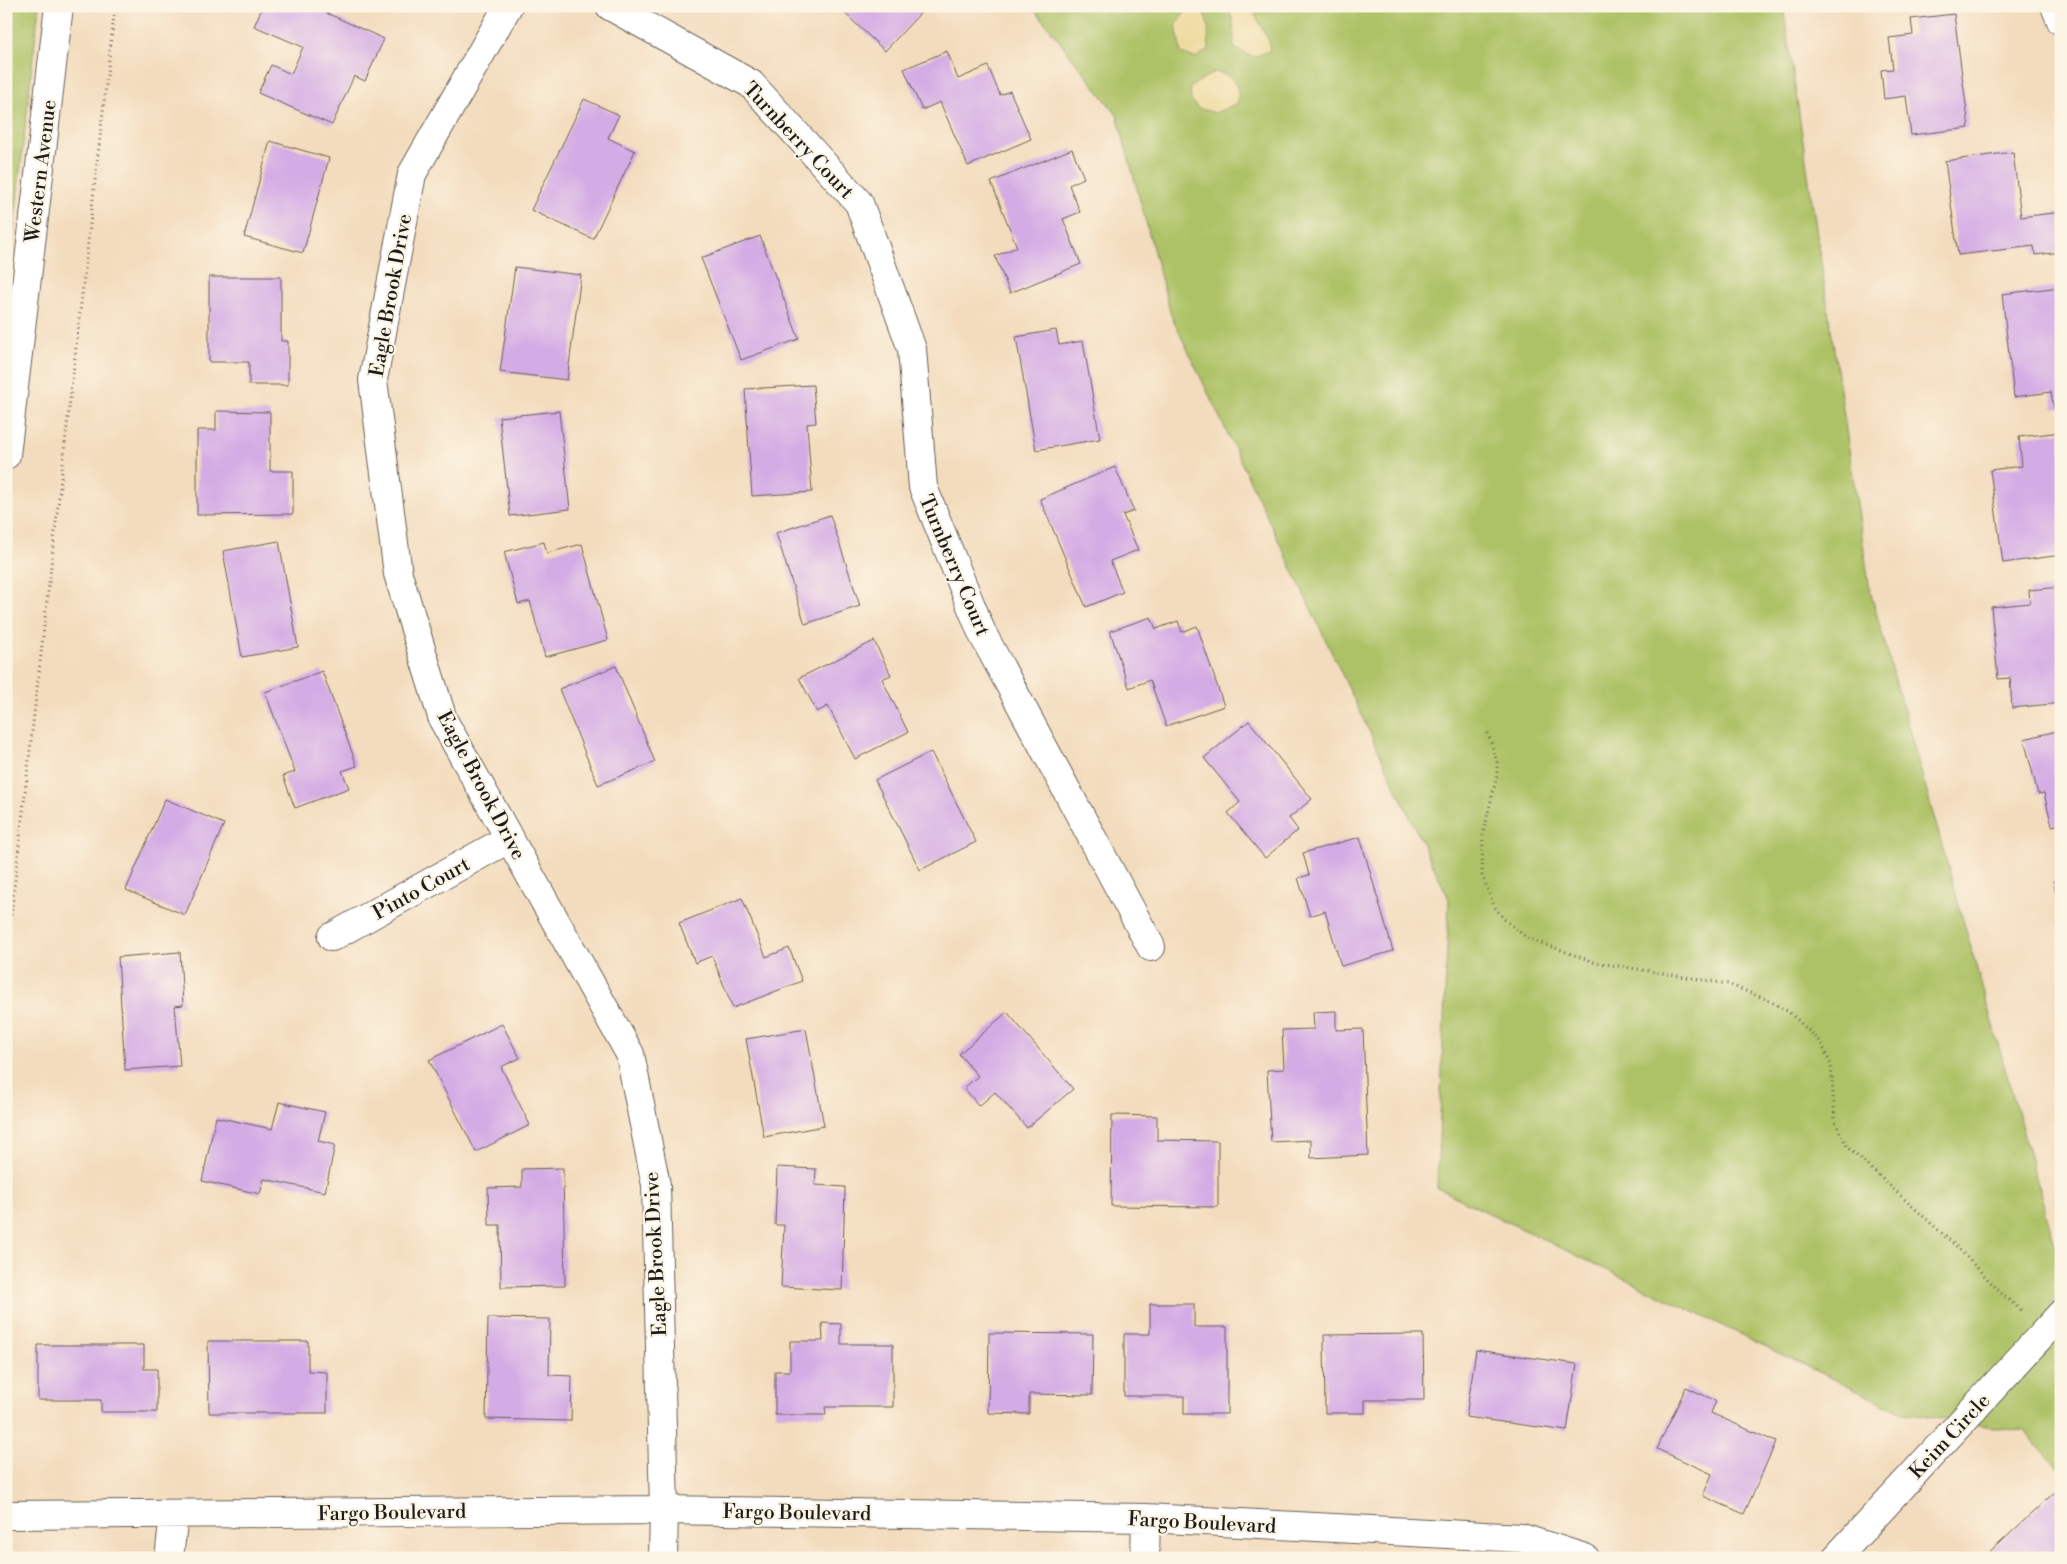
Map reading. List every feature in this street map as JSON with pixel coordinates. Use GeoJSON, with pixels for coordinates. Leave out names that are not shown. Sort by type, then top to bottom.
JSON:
{"type":"FeatureCollection","features":[{"type":"Feature","properties":{"kind":"street","name":"Western Avenue"},"geometry":{"type":"LineString","coordinates":[[6,455],[59,6]]}},
{"type":"Feature","properties":{"kind":"street","name":"Eagle Brook Drive"},"geometry":{"type":"LineString","coordinates":[[508,6],[412,174],[373,380],[398,574],[443,720],[630,1054],[656,1185],[664,1510],[663,1558]]}},
{"type":"Feature","properties":{"kind":"street","name":"Turnberry Court"},"geometry":{"type":"LineString","coordinates":[[610,6],[750,84],[859,203],[912,349],[923,487],[982,633],[1150,947]]}},
{"type":"Feature","properties":{"kind":"street"},"geometry":{"type":"LineString","coordinates":[[2054,6],[2061,21]]}},
{"type":"Feature","properties":{"kind":"street","name":"Pinto Court"},"geometry":{"type":"LineString","coordinates":[[332,937],[510,838]]}},
{"type":"Feature","properties":{"kind":"street","name":"Keim Circle"},"geometry":{"type":"LineString","coordinates":[[1836,1558],[2061,1314]]}},
{"type":"Feature","properties":{"kind":"street","name":"Fargo Boulevard"},"geometry":{"type":"LineString","coordinates":[[6,1515],[664,1510],[1146,1518],[1522,1538],[1585,1558]]}},
{"type":"Feature","properties":{"kind":"street"},"geometry":{"type":"LineString","coordinates":[[169,1558],[174,1515]]}},
{"type":"Feature","properties":{"kind":"street"},"geometry":{"type":"LineString","coordinates":[[1145,1558],[1146,1518]]}},
{"type":"Feature","properties":{"kind":"path"},"geometry":{"type":"LineString","coordinates":[[6,960],[115,6]]}},
{"type":"Feature","properties":{"kind":"path"},"geometry":{"type":"LineString","coordinates":[[1488,732],[1497,762],[1496,776],[1483,834],[1482,875],[1494,906],[1504,919],[1527,938],[1594,962],[1728,984],[1768,1000],[1789,1012],[1821,1042],[1831,1065],[1835,1121],[1847,1147],[1956,1246],[2004,1296],[2023,1312]]}},
{"type":"Feature","properties":{"kind":"green space"},"geometry":{"type":"Polygon","coordinates":[[[6,6],[39,6],[6,295],[6,6]]]}},
{"type":"Feature","properties":{"kind":"green space"},"geometry":{"type":"Polygon","coordinates":[[[1032,6],[1783,6],[1870,591],[2061,1266],[2061,1470],[2025,1432],[1903,1413],[1437,1188],[1449,899],[1171,315],[1117,115],[1032,6]]]}},
{"type":"Feature","properties":{"kind":"sand"},"geometry":{"type":"Polygon","coordinates":[[[1225,6],[1258,6],[1255,15],[1270,43],[1269,51],[1253,57],[1234,48],[1233,19],[1225,6]]]}},
{"type":"Feature","properties":{"kind":"sand"},"geometry":{"type":"Polygon","coordinates":[[[1202,8],[1208,25],[1209,50],[1195,58],[1181,53],[1176,25],[1185,12],[1202,8]]]}},
{"type":"Feature","properties":{"kind":"sand"},"geometry":{"type":"Polygon","coordinates":[[[1214,72],[1226,75],[1234,81],[1238,90],[1238,103],[1215,113],[1198,108],[1191,101],[1190,87],[1214,72]]]}},
{"type":"Feature","properties":{"kind":"building"},"geometry":{"type":"Polygon","coordinates":[[[263,6],[311,6],[384,39],[365,81],[354,76],[332,125],[258,93],[271,65],[291,74],[303,47],[254,26],[263,6]]]}},
{"type":"Feature","properties":{"kind":"building"},"geometry":{"type":"Polygon","coordinates":[[[837,6],[927,6],[885,51],[837,6]]]}},
{"type":"Feature","properties":{"kind":"building"},"geometry":{"type":"Polygon","coordinates":[[[1954,14],[1969,128],[1911,135],[1906,96],[1884,99],[1881,70],[1893,69],[1889,38],[1913,35],[1911,19],[1954,14]]]}},
{"type":"Feature","properties":{"kind":"building"},"geometry":{"type":"Polygon","coordinates":[[[947,51],[958,79],[988,66],[1000,95],[1010,91],[1031,139],[968,166],[940,102],[922,110],[904,69],[947,51]]]}},
{"type":"Feature","properties":{"kind":"building"},"geometry":{"type":"Polygon","coordinates":[[[584,99],[619,115],[608,138],[635,151],[593,239],[531,210],[584,99]]]}},
{"type":"Feature","properties":{"kind":"building"},"geometry":{"type":"Polygon","coordinates":[[[270,141],[329,158],[303,253],[244,237],[270,141]]]}},
{"type":"Feature","properties":{"kind":"building"},"geometry":{"type":"Polygon","coordinates":[[[1072,149],[1084,178],[1069,185],[1080,212],[1063,219],[1081,264],[1010,293],[995,256],[1017,247],[991,182],[1072,149]]]}},
{"type":"Feature","properties":{"kind":"building"},"geometry":{"type":"Polygon","coordinates":[[[2013,152],[2021,217],[2061,212],[2061,252],[2035,255],[2034,246],[1958,255],[1945,161],[2013,152]]]}},
{"type":"Feature","properties":{"kind":"building"},"geometry":{"type":"Polygon","coordinates":[[[760,236],[799,339],[741,360],[701,258],[760,236]]]}},
{"type":"Feature","properties":{"kind":"building"},"geometry":{"type":"Polygon","coordinates":[[[515,267],[581,275],[567,380],[500,372],[515,267]]]}},
{"type":"Feature","properties":{"kind":"building"},"geometry":{"type":"Polygon","coordinates":[[[209,277],[281,277],[281,341],[288,341],[288,385],[249,385],[249,362],[209,362],[209,277]]]}},
{"type":"Feature","properties":{"kind":"building"},"geometry":{"type":"Polygon","coordinates":[[[2061,287],[2061,408],[2054,409],[2051,392],[2014,397],[2002,294],[2061,287]]]}},
{"type":"Feature","properties":{"kind":"building"},"geometry":{"type":"Polygon","coordinates":[[[1056,330],[1059,345],[1083,341],[1100,439],[1036,450],[1016,337],[1056,330]]]}},
{"type":"Feature","properties":{"kind":"building"},"geometry":{"type":"Polygon","coordinates":[[[813,385],[816,423],[807,424],[812,492],[752,496],[745,389],[813,385]]]}},
{"type":"Feature","properties":{"kind":"building"},"geometry":{"type":"Polygon","coordinates":[[[216,411],[270,412],[270,471],[293,471],[293,514],[197,515],[197,430],[216,430],[216,411]]]}},
{"type":"Feature","properties":{"kind":"building"},"geometry":{"type":"Polygon","coordinates":[[[559,411],[570,509],[510,516],[499,417],[559,411]]]}},
{"type":"Feature","properties":{"kind":"building"},"geometry":{"type":"Polygon","coordinates":[[[2061,432],[2061,555],[2003,563],[1990,470],[2022,466],[2019,437],[2061,432]]]}},
{"type":"Feature","properties":{"kind":"building"},"geometry":{"type":"Polygon","coordinates":[[[1115,467],[1134,511],[1123,515],[1138,550],[1110,561],[1123,592],[1086,607],[1040,499],[1115,467]]]}},
{"type":"Feature","properties":{"kind":"building"},"geometry":{"type":"Polygon","coordinates":[[[830,515],[860,606],[805,624],[776,533],[830,515]]]}},
{"type":"Feature","properties":{"kind":"building"},"geometry":{"type":"Polygon","coordinates":[[[279,541],[298,647],[242,657],[223,551],[279,541]]]}},
{"type":"Feature","properties":{"kind":"building"},"geometry":{"type":"Polygon","coordinates":[[[544,542],[547,553],[582,544],[608,640],[545,657],[530,601],[518,604],[504,552],[544,542]]]}},
{"type":"Feature","properties":{"kind":"building"},"geometry":{"type":"Polygon","coordinates":[[[2061,587],[2061,703],[2012,708],[2010,678],[1998,679],[1991,607],[2030,603],[2029,590],[2061,587]]]}},
{"type":"Feature","properties":{"kind":"building"},"geometry":{"type":"Polygon","coordinates":[[[1151,617],[1156,629],[1178,621],[1182,632],[1197,626],[1224,706],[1166,726],[1150,680],[1129,688],[1110,631],[1151,617]]]}},
{"type":"Feature","properties":{"kind":"building"},"geometry":{"type":"Polygon","coordinates":[[[874,641],[891,675],[882,679],[908,732],[855,759],[828,706],[817,712],[799,678],[874,641]]]}},
{"type":"Feature","properties":{"kind":"building"},"geometry":{"type":"Polygon","coordinates":[[[616,666],[655,762],[598,785],[559,689],[616,666]]]}},
{"type":"Feature","properties":{"kind":"building"},"geometry":{"type":"Polygon","coordinates":[[[322,671],[357,766],[342,771],[349,788],[295,808],[283,776],[295,772],[265,692],[322,671]]]}},
{"type":"Feature","properties":{"kind":"building"},"geometry":{"type":"Polygon","coordinates":[[[1249,721],[1312,799],[1289,818],[1298,830],[1265,858],[1228,813],[1240,802],[1204,758],[1249,721]]]}},
{"type":"Feature","properties":{"kind":"building"},"geometry":{"type":"Polygon","coordinates":[[[2061,730],[2061,824],[2052,826],[2044,793],[2038,794],[2024,739],[2061,730]]]}},
{"type":"Feature","properties":{"kind":"building"},"geometry":{"type":"Polygon","coordinates":[[[931,752],[976,842],[920,870],[875,780],[931,752]]]}},
{"type":"Feature","properties":{"kind":"building"},"geometry":{"type":"Polygon","coordinates":[[[165,799],[224,824],[185,915],[126,890],[165,799]]]}},
{"type":"Feature","properties":{"kind":"building"},"geometry":{"type":"Polygon","coordinates":[[[1360,837],[1393,951],[1341,966],[1325,911],[1310,916],[1298,878],[1309,875],[1303,853],[1360,837]]]}},
{"type":"Feature","properties":{"kind":"building"},"geometry":{"type":"Polygon","coordinates":[[[2061,879],[2061,911],[2060,911],[2053,881],[2061,879]]]}},
{"type":"Feature","properties":{"kind":"building"},"geometry":{"type":"Polygon","coordinates":[[[742,898],[766,957],[789,948],[802,981],[733,1008],[712,956],[695,963],[679,923],[742,898]]]}},
{"type":"Feature","properties":{"kind":"building"},"geometry":{"type":"Polygon","coordinates":[[[180,952],[183,1005],[175,1006],[180,1066],[125,1070],[118,957],[180,952]]]}},
{"type":"Feature","properties":{"kind":"building"},"geometry":{"type":"Polygon","coordinates":[[[1336,1011],[1336,1030],[1363,1029],[1368,1155],[1311,1158],[1311,1140],[1271,1142],[1267,1070],[1284,1069],[1282,1030],[1314,1029],[1313,1012],[1336,1011]]]}},
{"type":"Feature","properties":{"kind":"building"},"geometry":{"type":"Polygon","coordinates":[[[1007,1012],[1073,1089],[1027,1128],[995,1092],[979,1106],[964,1088],[978,1076],[959,1054],[1007,1012]]]}},
{"type":"Feature","properties":{"kind":"building"},"geometry":{"type":"Polygon","coordinates":[[[502,1024],[520,1058],[501,1067],[530,1125],[476,1152],[429,1060],[502,1024]]]}},
{"type":"Feature","properties":{"kind":"building"},"geometry":{"type":"Polygon","coordinates":[[[806,1029],[824,1126],[764,1137],[746,1039],[806,1029]]]}},
{"type":"Feature","properties":{"kind":"building"},"geometry":{"type":"Polygon","coordinates":[[[279,1102],[325,1112],[318,1141],[335,1145],[325,1192],[264,1179],[260,1194],[202,1181],[216,1117],[272,1129],[279,1102]]]}},
{"type":"Feature","properties":{"kind":"building"},"geometry":{"type":"Polygon","coordinates":[[[1112,1115],[1157,1116],[1157,1140],[1218,1141],[1218,1207],[1111,1206],[1112,1115]]]}},
{"type":"Feature","properties":{"kind":"building"},"geometry":{"type":"Polygon","coordinates":[[[777,1167],[816,1169],[815,1185],[845,1187],[842,1290],[781,1287],[784,1225],[775,1225],[777,1167]]]}},
{"type":"Feature","properties":{"kind":"building"},"geometry":{"type":"Polygon","coordinates":[[[563,1168],[565,1286],[501,1287],[500,1225],[489,1225],[488,1188],[522,1187],[522,1169],[563,1168]]]}},
{"type":"Feature","properties":{"kind":"building"},"geometry":{"type":"Polygon","coordinates":[[[1150,1304],[1194,1304],[1194,1327],[1227,1327],[1227,1414],[1184,1414],[1184,1396],[1124,1396],[1124,1334],[1150,1334],[1150,1304]]]}},
{"type":"Feature","properties":{"kind":"building"},"geometry":{"type":"Polygon","coordinates":[[[488,1318],[550,1319],[549,1375],[572,1376],[571,1421],[486,1419],[488,1318]]]}},
{"type":"Feature","properties":{"kind":"building"},"geometry":{"type":"Polygon","coordinates":[[[822,1323],[841,1324],[841,1344],[893,1344],[893,1407],[825,1407],[826,1415],[775,1415],[775,1371],[790,1371],[790,1341],[823,1341],[822,1323]]]}},
{"type":"Feature","properties":{"kind":"building"},"geometry":{"type":"Polygon","coordinates":[[[989,1333],[1093,1334],[1092,1395],[1029,1394],[1029,1414],[988,1413],[989,1333]]]}},
{"type":"Feature","properties":{"kind":"building"},"geometry":{"type":"Polygon","coordinates":[[[1423,1334],[1424,1400],[1365,1400],[1365,1413],[1325,1413],[1324,1335],[1423,1334]]]}},
{"type":"Feature","properties":{"kind":"building"},"geometry":{"type":"Polygon","coordinates":[[[208,1341],[308,1341],[308,1371],[327,1372],[327,1413],[209,1413],[208,1341]]]}},
{"type":"Feature","properties":{"kind":"building"},"geometry":{"type":"Polygon","coordinates":[[[38,1345],[144,1345],[144,1369],[157,1369],[157,1412],[101,1412],[101,1400],[38,1400],[38,1345]]]}},
{"type":"Feature","properties":{"kind":"building"},"geometry":{"type":"Polygon","coordinates":[[[1476,1350],[1577,1364],[1567,1431],[1466,1417],[1476,1350]]]}},
{"type":"Feature","properties":{"kind":"building"},"geometry":{"type":"Polygon","coordinates":[[[1686,1387],[1716,1401],[1711,1413],[1776,1442],[1744,1514],[1703,1496],[1712,1474],[1657,1449],[1686,1387]]]}},
{"type":"Feature","properties":{"kind":"building"},"geometry":{"type":"Polygon","coordinates":[[[2061,1486],[2061,1558],[1984,1558],[2061,1486]]]}}]}
